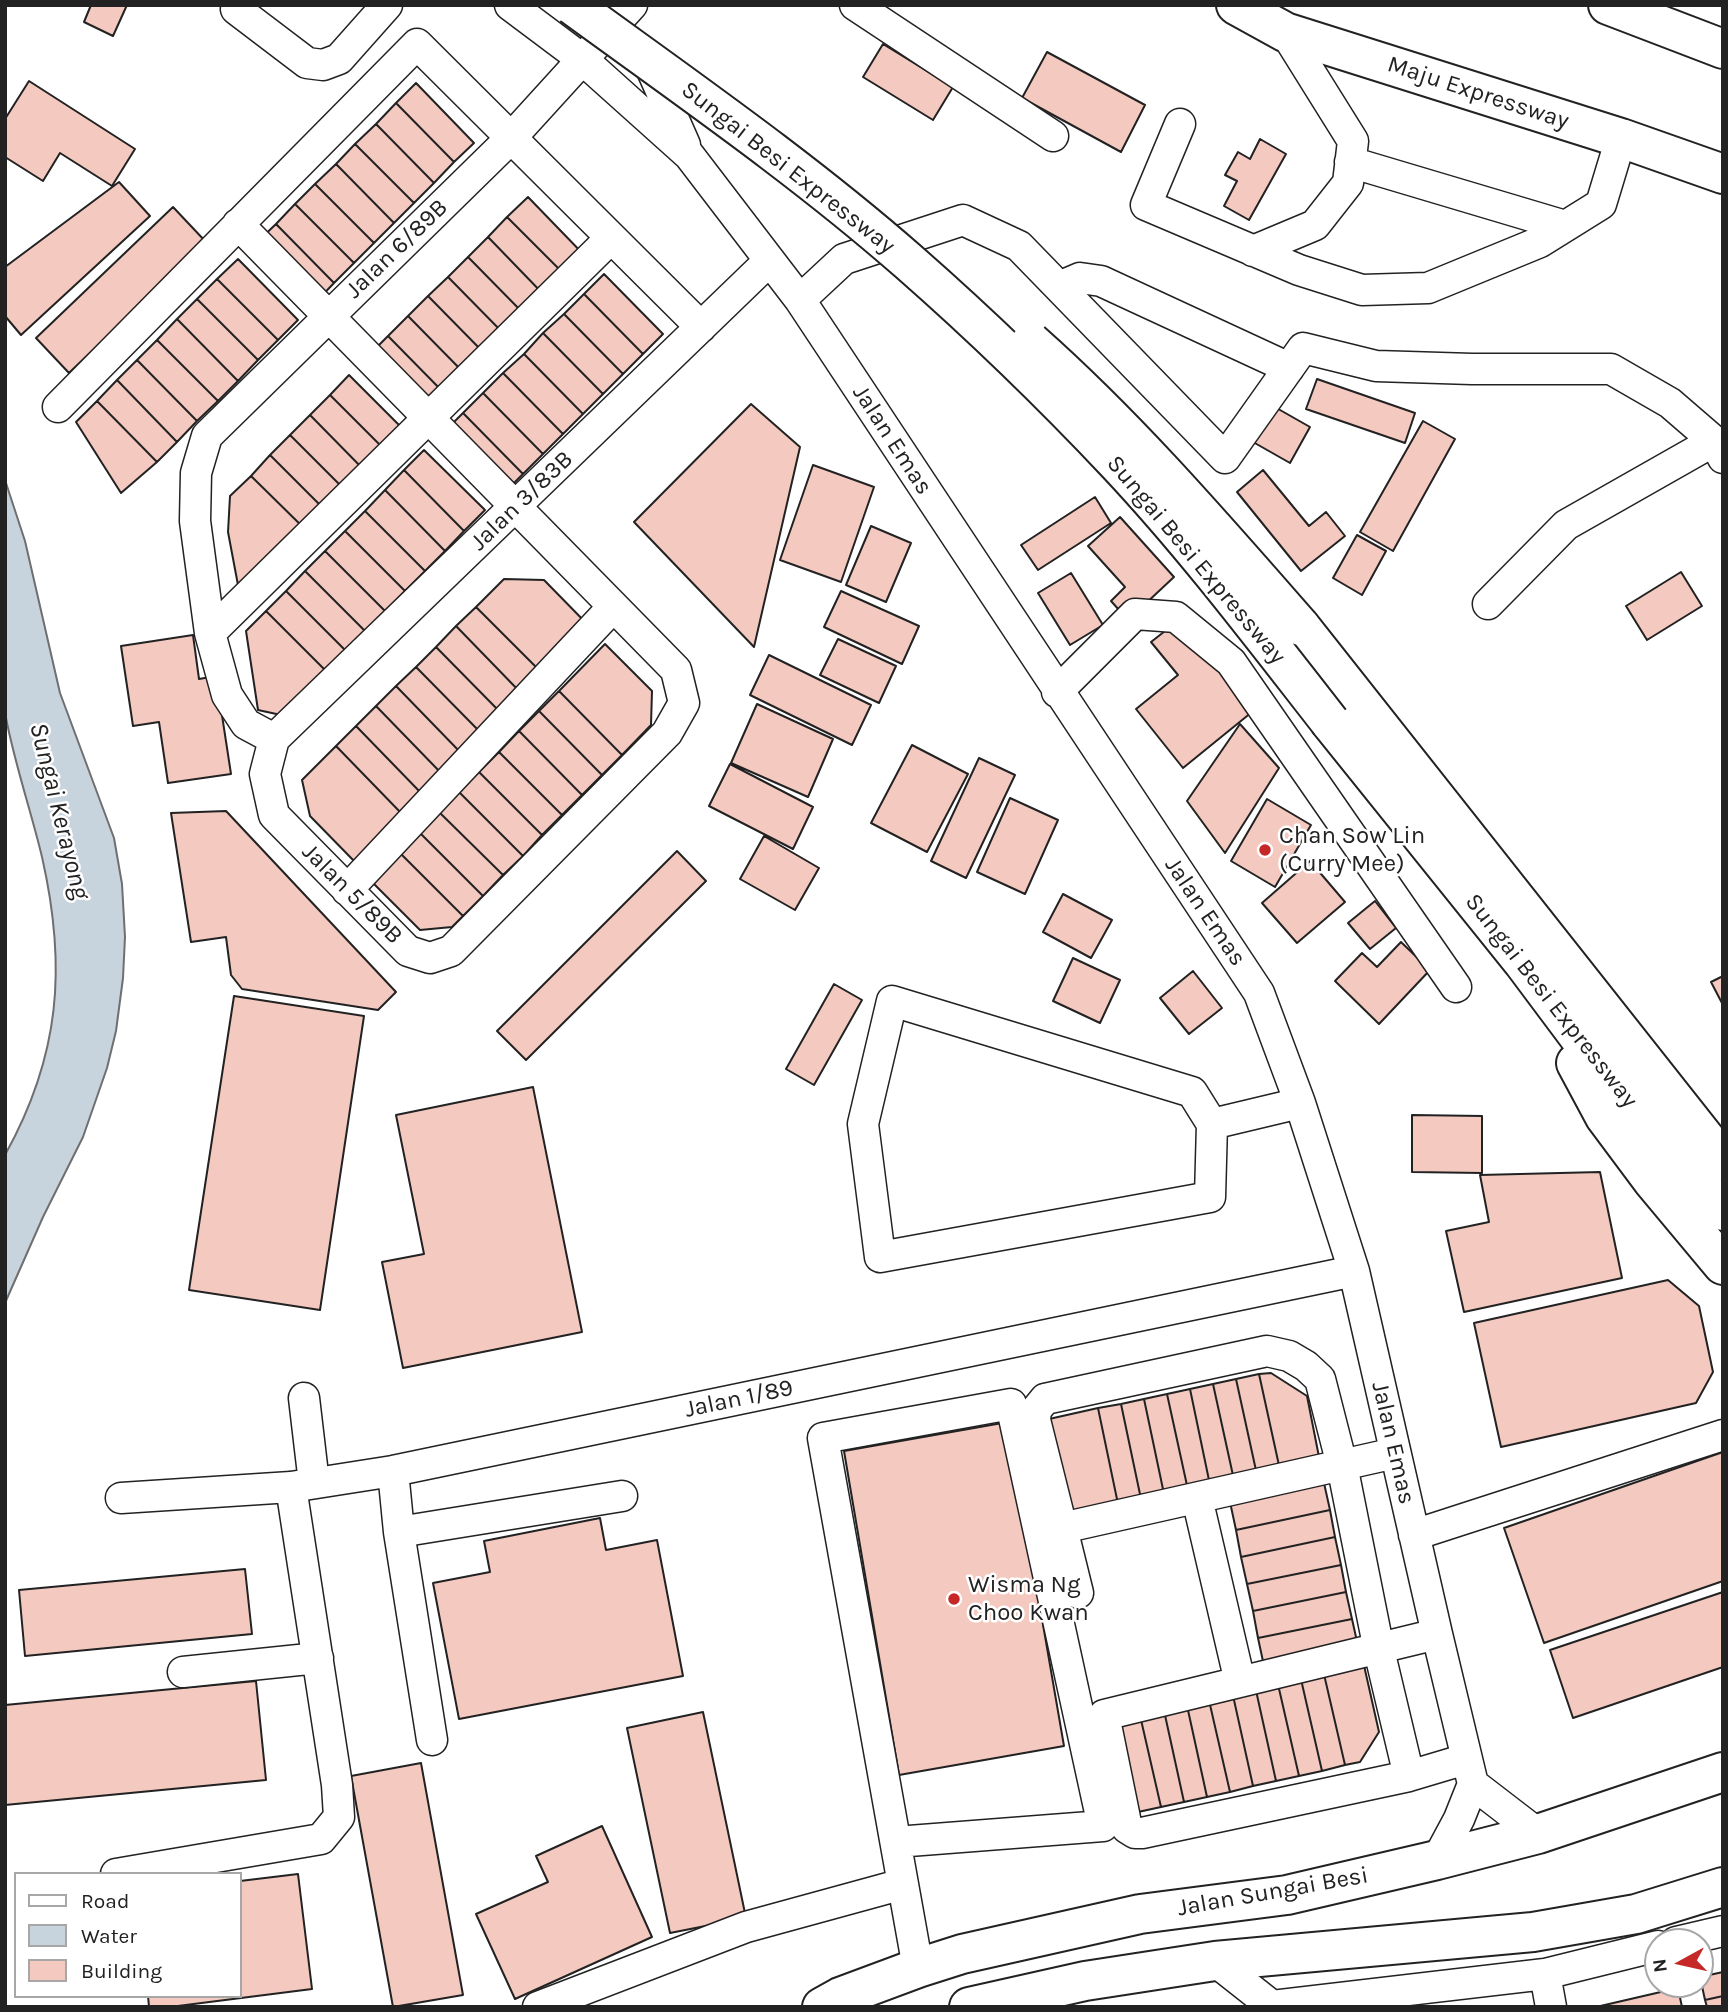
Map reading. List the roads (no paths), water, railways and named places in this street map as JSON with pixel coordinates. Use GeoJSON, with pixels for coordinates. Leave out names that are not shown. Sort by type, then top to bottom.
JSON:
{"type":"FeatureCollection","features":[{"type":"Feature","properties":{"kind":"highway","name":"Sungai Besi Expressway"},"geometry":{"type":"LineString","coordinates":[[572,5],[821,190],[908,261],[1012,357],[1119,466],[1233,597],[1522,962],[1602,1069],[1723,1211]]}},
{"type":"Feature","properties":{"kind":"highway","name":"Maju Expressway"},"geometry":{"type":"LineString","coordinates":[[1236,5],[1285,32],[1621,138],[1723,174]]}},
{"type":"Feature","properties":{"kind":"highway"},"geometry":{"type":"LineString","coordinates":[[1608,5],[1723,49]]}},
{"type":"Feature","properties":{"kind":"highway","name":"Sungai Besi Expressway"},"geometry":{"type":"LineString","coordinates":[[623,7],[950,271],[1074,381],[1191,500],[1300,626],[1718,1156]]}},
{"type":"Feature","properties":{"kind":"highway"},"geometry":{"type":"LineString","coordinates":[[1522,962],[1605,1117],[1651,1180],[1723,1265]]}},
{"type":"Feature","properties":{"kind":"highway","name":"Jalan Sungai Besi"},"geometry":{"type":"LineString","coordinates":[[822,2007],[841,1997],[962,1954],[1140,1914],[1287,1895],[1437,1860],[1538,1834],[1723,1773]]}},
{"type":"Feature","properties":{"kind":"highway"},"geometry":{"type":"LineString","coordinates":[[969,2007],[1073,1994],[1215,1961],[1533,1932],[1636,1914],[1723,1887]]}},
{"type":"Feature","properties":{"kind":"street"},"geometry":{"type":"LineString","coordinates":[[236,9],[307,63],[323,65],[339,59],[387,5]]}},
{"type":"Feature","properties":{"kind":"street","name":"Jalan Emas"},"geometry":{"type":"LineString","coordinates":[[510,5],[582,59],[689,155],[800,300],[1057,692],[1259,993],[1300,1103],[1354,1272],[1469,1771]]}},
{"type":"Feature","properties":{"kind":"street"},"geometry":{"type":"LineString","coordinates":[[855,5],[1053,136]]}},
{"type":"Feature","properties":{"kind":"street","name":"Jalan Emas"},"geometry":{"type":"LineString","coordinates":[[623,7],[689,155]]}},
{"type":"Feature","properties":{"kind":"street","name":"Jalan 6/89B"},"geometry":{"type":"LineString","coordinates":[[210,633],[195,521],[196,473],[207,436],[510,139],[582,59],[623,7]]}},
{"type":"Feature","properties":{"kind":"street"},"geometry":{"type":"LineString","coordinates":[[1253,251],[1315,225],[1348,183],[1353,141],[1285,32]]}},
{"type":"Feature","properties":{"kind":"street"},"geometry":{"type":"LineString","coordinates":[[58,407],[417,44],[701,327]]}},
{"type":"Feature","properties":{"kind":"street"},"geometry":{"type":"LineString","coordinates":[[1180,124],[1146,205],[1299,270],[1362,290],[1428,288],[1540,242],[1601,204],[1621,138]]}},
{"type":"Feature","properties":{"kind":"street"},"geometry":{"type":"LineString","coordinates":[[1350,162],[1565,226]]}},
{"type":"Feature","properties":{"kind":"street"},"geometry":{"type":"LineString","coordinates":[[800,300],[844,259],[963,220],[1018,246],[1225,458],[1303,348],[1376,366],[1611,369],[1670,403],[1718,449],[1566,525],[1488,604]]}},
{"type":"Feature","properties":{"kind":"street","name":"Jalan 5/89B"},"geometry":{"type":"LineString","coordinates":[[238,224],[676,670],[684,703],[667,733],[451,951],[430,958],[408,950],[274,815],[265,774],[274,739]]}},
{"type":"Feature","properties":{"kind":"street"},"geometry":{"type":"LineString","coordinates":[[274,739],[246,723],[227,695],[210,633],[611,237]]}},
{"type":"Feature","properties":{"kind":"street","name":"Jalan 3/83B"},"geometry":{"type":"LineString","coordinates":[[274,739],[769,261]]}},
{"type":"Feature","properties":{"kind":"street"},"geometry":{"type":"LineString","coordinates":[[1059,287],[1080,278],[1101,281],[1289,368]]}},
{"type":"Feature","properties":{"kind":"street"},"geometry":{"type":"LineString","coordinates":[[347,890],[613,607]]}},
{"type":"Feature","properties":{"kind":"street"},"geometry":{"type":"LineString","coordinates":[[1057,692],[1135,614],[1177,617],[1230,662],[1456,987]]}},
{"type":"Feature","properties":{"kind":"street"},"geometry":{"type":"LineString","coordinates":[[892,1001],[1192,1092],[1212,1124],[1210,1197],[880,1256],[863,1124],[892,1001]]}},
{"type":"Feature","properties":{"kind":"street"},"geometry":{"type":"LineString","coordinates":[[1212,1124],[1300,1103]]}},
{"type":"Feature","properties":{"kind":"street","name":"Jalan 1/89"},"geometry":{"type":"LineString","coordinates":[[121,1498],[302,1485],[393,1471],[1354,1272]]}},
{"type":"Feature","properties":{"kind":"street"},"geometry":{"type":"LineString","coordinates":[[1078,1593],[1035,1420],[1036,1410],[1041,1403],[1051,1398],[1267,1351],[1306,1366],[1320,1379],[1342,1465],[1379,1650],[1409,1776]]}},
{"type":"Feature","properties":{"kind":"street"},"geometry":{"type":"LineString","coordinates":[[128,1872],[321,1839],[340,1817],[338,1785],[317,1658],[302,1485],[304,1398]]}},
{"type":"Feature","properties":{"kind":"street"},"geometry":{"type":"LineString","coordinates":[[896,1842],[1103,1826],[1011,1404],[823,1438],[918,1968]]}},
{"type":"Feature","properties":{"kind":"street"},"geometry":{"type":"LineString","coordinates":[[1414,1535],[1723,1435]]}},
{"type":"Feature","properties":{"kind":"street"},"geometry":{"type":"LineString","coordinates":[[1062,1528],[1395,1453]]}},
{"type":"Feature","properties":{"kind":"street"},"geometry":{"type":"LineString","coordinates":[[393,1471],[432,1740]]}},
{"type":"Feature","properties":{"kind":"street"},"geometry":{"type":"LineString","coordinates":[[400,1532],[622,1496]]}},
{"type":"Feature","properties":{"kind":"street"},"geometry":{"type":"LineString","coordinates":[[1197,1498],[1240,1682]]}},
{"type":"Feature","properties":{"kind":"street"},"geometry":{"type":"LineString","coordinates":[[1437,1634],[1104,1715],[1127,1828],[1142,1833],[1409,1776],[1469,1771],[1538,1834]]}},
{"type":"Feature","properties":{"kind":"street"},"geometry":{"type":"LineString","coordinates":[[183,1672],[317,1658]]}},
{"type":"Feature","properties":{"kind":"street"},"geometry":{"type":"LineString","coordinates":[[1437,1860],[1460,1819],[1469,1771]]}},
{"type":"Feature","properties":{"kind":"street"},"geometry":{"type":"LineString","coordinates":[[538,2007],[746,1927],[903,1884]]}},
{"type":"Feature","properties":{"kind":"street"},"geometry":{"type":"LineString","coordinates":[[1215,1961],[1272,2006],[1545,1974],[1644,1949]]}},
{"type":"Feature","properties":{"kind":"street"},"geometry":{"type":"LineString","coordinates":[[1545,1974],[1551,2007]]}},
{"type":"Feature","properties":{"kind":"water","name":"Sungai Kerayong"},"geometry":{"type":"Polygon","coordinates":[[[5,480],[25,541],[60,693],[114,838],[122,884],[125,937],[116,1031],[107,1068],[83,1137],[43,1217],[5,1303],[5,1155],[38,1082],[54,1010],[56,974],[50,897],[14,753],[3,691],[5,480]]]}},
{"type":"Feature","properties":{"kind":"place","name":"Chan Sow Lin (Curry Mee)"},"geometry":{"type":"Point","coordinates":[1265,850]}},
{"type":"Feature","properties":{"kind":"place","name":"Wisma Ng Choo Kwan"},"geometry":{"type":"Point","coordinates":[954,1599]}}]}
